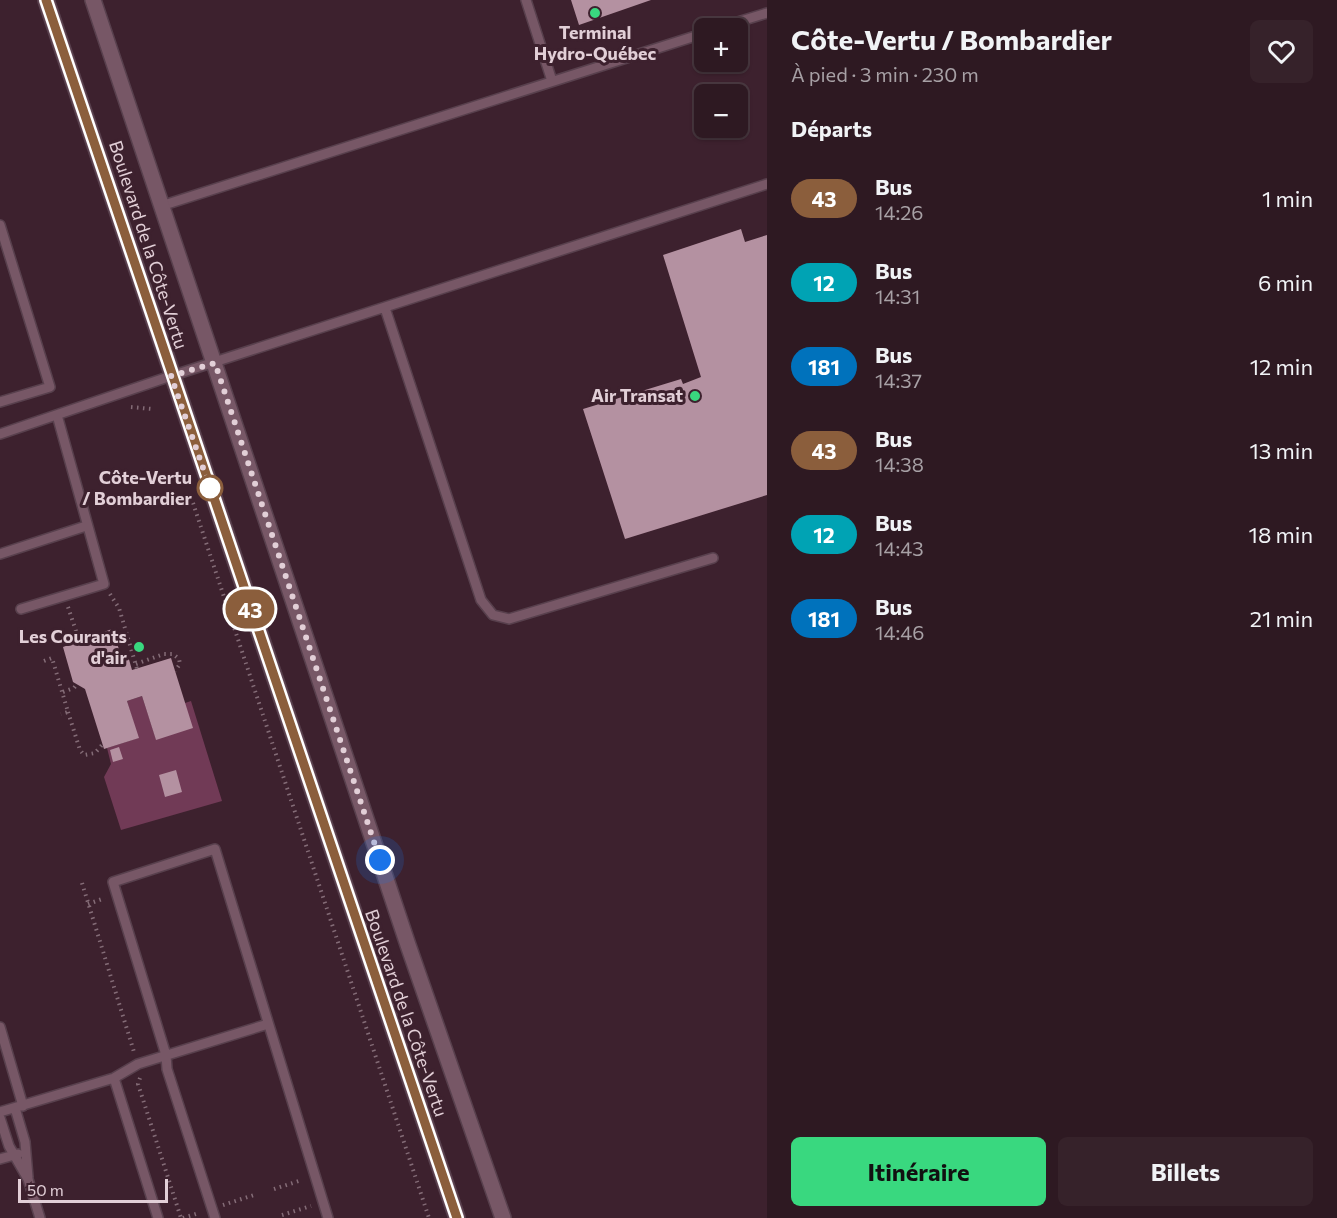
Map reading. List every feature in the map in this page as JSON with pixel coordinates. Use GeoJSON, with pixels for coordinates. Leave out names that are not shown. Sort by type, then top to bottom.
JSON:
{"type":"FeatureCollection","features":[{"type":"Feature","properties":{"kind":"street","name":"Boulevard de la Côte-Vertu"},"geometry":{"type":"LineString","coordinates":[[46,0],[457,1218]]}},
{"type":"Feature","properties":{"kind":"street","name":"Boulevard de la Côte-Vertu"},"geometry":{"type":"LineString","coordinates":[[93,0],[408,945],[502,1218]]}},
{"type":"Feature","properties":{"kind":"lane"},"geometry":{"type":"LineString","coordinates":[[526,0],[552,81]]}},
{"type":"Feature","properties":{"kind":"lane"},"geometry":{"type":"LineString","coordinates":[[748,19],[767,13]]}},
{"type":"Feature","properties":{"kind":"lane"},"geometry":{"type":"LineString","coordinates":[[161,206],[694,36]]}},
{"type":"Feature","properties":{"kind":"lane"},"geometry":{"type":"LineString","coordinates":[[0,434],[171,376],[767,184]]}},
{"type":"Feature","properties":{"kind":"lane"},"geometry":{"type":"LineString","coordinates":[[0,225],[50,387],[0,402]]}},
{"type":"Feature","properties":{"kind":"lane"},"geometry":{"type":"LineString","coordinates":[[385,308],[481,600],[493,615],[509,619],[713,558]]}},
{"type":"Feature","properties":{"kind":"lane"},"geometry":{"type":"LineString","coordinates":[[21,609],[104,584],[86,526],[57,415]]}},
{"type":"Feature","properties":{"kind":"lane"},"geometry":{"type":"LineString","coordinates":[[0,554],[86,526]]}},
{"type":"Feature","properties":{"kind":"lane"},"geometry":{"type":"LineString","coordinates":[[215,1218],[167,1070],[166,1055],[113,882],[215,849],[328,1218]]}},
{"type":"Feature","properties":{"kind":"lane"},"geometry":{"type":"LineString","coordinates":[[0,1112],[114,1078],[128,1068],[268,1024]]}},
{"type":"Feature","properties":{"kind":"lane"},"geometry":{"type":"LineString","coordinates":[[0,1027],[19,1107],[28,1179],[40,1218]]}},
{"type":"Feature","properties":{"kind":"lane"},"geometry":{"type":"LineString","coordinates":[[114,1078],[158,1218]]}},
{"type":"Feature","properties":{"kind":"lane"},"geometry":{"type":"LineString","coordinates":[[0,1118],[14,1155],[28,1179]]}},
{"type":"Feature","properties":{"kind":"lane"},"geometry":{"type":"LineString","coordinates":[[0,1159],[26,1151]]}},
{"type":"Feature","properties":{"kind":"path"},"geometry":{"type":"LineString","coordinates":[[131,407],[152,409]]}},
{"type":"Feature","properties":{"kind":"path"},"geometry":{"type":"LineString","coordinates":[[193,502],[429,1218]]}},
{"type":"Feature","properties":{"kind":"path"},"geometry":{"type":"LineString","coordinates":[[104,584],[119,608],[136,666],[164,654],[173,654],[179,659],[180,664],[175,671]]}},
{"type":"Feature","properties":{"kind":"path"},"geometry":{"type":"LineString","coordinates":[[74,624],[79,640]]}},
{"type":"Feature","properties":{"kind":"path"},"geometry":{"type":"LineString","coordinates":[[44,661],[52,658],[84,755],[95,753],[102,745]]}},
{"type":"Feature","properties":{"kind":"path"},"geometry":{"type":"LineString","coordinates":[[63,692],[74,688],[77,684]]}},
{"type":"Feature","properties":{"kind":"path"},"geometry":{"type":"LineString","coordinates":[[60,714],[68,712]]}},
{"type":"Feature","properties":{"kind":"path"},"geometry":{"type":"LineString","coordinates":[[82,883],[135,1054]]}},
{"type":"Feature","properties":{"kind":"path"},"geometry":{"type":"LineString","coordinates":[[88,903],[107,897]]}},
{"type":"Feature","properties":{"kind":"path"},"geometry":{"type":"LineString","coordinates":[[148,1075],[141,1077],[138,1084],[182,1218],[199,1213]]}},
{"type":"Feature","properties":{"kind":"path"},"geometry":{"type":"LineString","coordinates":[[274,1189],[305,1179]]}},
{"type":"Feature","properties":{"kind":"path"},"geometry":{"type":"LineString","coordinates":[[222,1205],[254,1196]]}},
{"type":"Feature","properties":{"kind":"path"},"geometry":{"type":"LineString","coordinates":[[282,1215],[310,1206]]}},
{"type":"Feature","properties":{"kind":"shaded area"},"geometry":{"type":"Polygon","coordinates":[[[142,696],[156,739],[185,703],[191,701],[222,801],[121,830],[104,777],[111,764],[107,748],[138,738],[127,701],[142,696]]]}},
{"type":"Feature","properties":{"kind":"building","name":"Terminal Hydro-Québec"},"geometry":{"type":"Polygon","coordinates":[[[571,0],[651,0],[579,25],[571,0]]]}},
{"type":"Feature","properties":{"kind":"building","name":"Air Transat"},"geometry":{"type":"Polygon","coordinates":[[[741,229],[745,242],[767,235],[767,495],[625,539],[583,409],[681,379],[683,384],[701,377],[663,255],[741,229]]]}},
{"type":"Feature","properties":{"kind":"building"},"geometry":{"type":"Polygon","coordinates":[[[112,629],[122,658],[128,656],[132,670],[171,658],[193,728],[156,740],[142,696],[127,701],[139,738],[104,749],[85,689],[73,682],[63,647],[112,629]]]}},
{"type":"Feature","properties":{"kind":"building"},"geometry":{"type":"Polygon","coordinates":[[[119,747],[123,759],[113,762],[110,750],[119,747]]]}},
{"type":"Feature","properties":{"kind":"building"},"geometry":{"type":"Polygon","coordinates":[[[176,770],[182,792],[165,797],[159,775],[176,770]]]}},
{"type":"Feature","properties":{"kind":"bus line","name":"43"},"geometry":{"type":"LineString","coordinates":[[46,0],[427,1135],[457,1218]]}},
{"type":"Feature","properties":{"kind":"place","name":"Terminal Hydro-Québec"},"geometry":{"type":"Point","coordinates":[595,13]}},
{"type":"Feature","properties":{"kind":"place","name":"Air Transat"},"geometry":{"type":"Point","coordinates":[695,396]}},
{"type":"Feature","properties":{"kind":"place","name":"Côte-Vertu / Bombardier"},"geometry":{"type":"Point","coordinates":[210,488]}},
{"type":"Feature","properties":{"kind":"place","name":"Les Courants d'air"},"geometry":{"type":"Point","coordinates":[139,647]}},
{"type":"Feature","properties":{"kind":"route"},"geometry":{"type":"LineString","coordinates":[[210,488],[171,376],[215,363],[380,860]]}}]}
